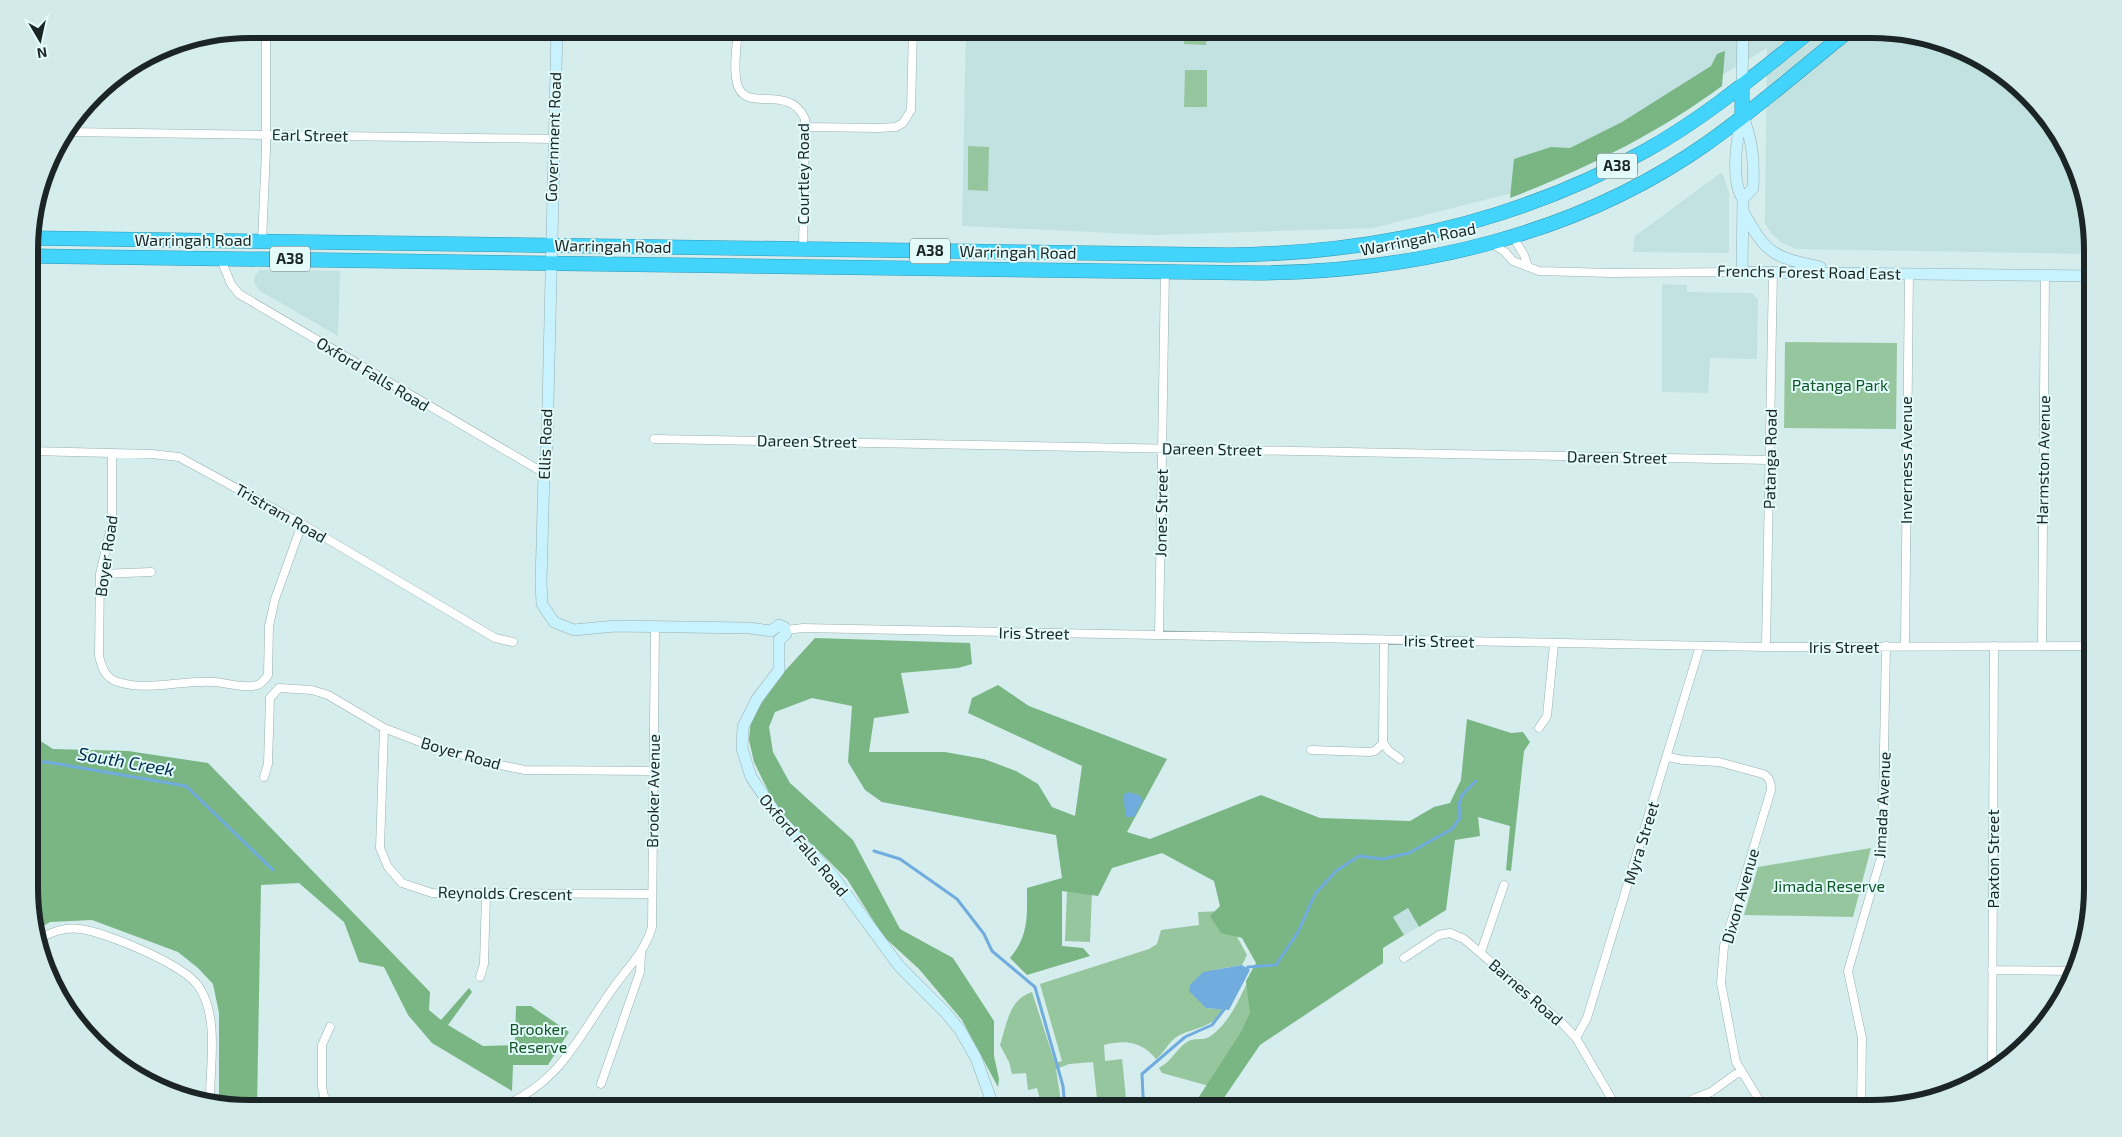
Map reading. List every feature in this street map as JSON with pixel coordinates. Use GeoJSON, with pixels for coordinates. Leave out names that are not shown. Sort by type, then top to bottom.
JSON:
{"type":"FeatureCollection","features":[{"type":"Feature","properties":{"kind":"highway","name":"Warringah Road"},"geometry":{"type":"LineString","coordinates":[[38,238],[1255,254],[1310,252],[1377,244],[1479,221],[1567,190],[1646,151],[1687,125],[1802,38]]}},
{"type":"Feature","properties":{"kind":"highway","name":"Warringah Road"},"geometry":{"type":"LineString","coordinates":[[38,256],[220,257],[1165,272],[1350,270],[1437,256],[1491,243],[1588,208],[1630,189],[1706,144],[1840,38]]}},
{"type":"Feature","properties":{"kind":"highway"},"geometry":{"type":"LineString","coordinates":[[1742,85],[1742,115]]}},
{"type":"Feature","properties":{"kind":"street"},"geometry":{"type":"LineString","coordinates":[[262,241],[266,38]]}},
{"type":"Feature","properties":{"kind":"street","name":"Government Road"},"geometry":{"type":"LineString","coordinates":[[550,263],[557,38]]}},
{"type":"Feature","properties":{"kind":"street","name":"Courtley Road"},"geometry":{"type":"LineString","coordinates":[[738,38],[736,81],[740,90],[752,98],[782,100],[793,103],[802,112],[806,127],[803,249]]}},
{"type":"Feature","properties":{"kind":"street"},"geometry":{"type":"LineString","coordinates":[[806,127],[879,128],[896,127],[903,123],[911,110],[912,38]]}},
{"type":"Feature","properties":{"kind":"street"},"geometry":{"type":"LineString","coordinates":[[1742,85],[1743,38]]}},
{"type":"Feature","properties":{"kind":"street"},"geometry":{"type":"LineString","coordinates":[[1742,115],[1752,142],[1754,167],[1754,188],[1743,199]]}},
{"type":"Feature","properties":{"kind":"street"},"geometry":{"type":"LineString","coordinates":[[1742,115],[1737,142],[1737,191],[1743,199],[1744,212],[1742,272]]}},
{"type":"Feature","properties":{"kind":"street","name":"Earl Street"},"geometry":{"type":"LineString","coordinates":[[73,132],[553,139]]}},
{"type":"Feature","properties":{"kind":"street"},"geometry":{"type":"LineString","coordinates":[[1744,212],[1761,243],[1773,254],[1799,262],[1848,272]]}},
{"type":"Feature","properties":{"kind":"street"},"geometry":{"type":"LineString","coordinates":[[1513,236],[1524,255],[1528,267]]}},
{"type":"Feature","properties":{"kind":"street","name":"Frenchs Forest Road East"},"geometry":{"type":"LineString","coordinates":[[1491,243],[1506,252],[1513,260],[1528,267],[1555,273],[1848,272],[2084,276]]}},
{"type":"Feature","properties":{"kind":"street","name":"Oxford Falls Road"},"geometry":{"type":"LineString","coordinates":[[220,257],[231,284],[239,294],[544,473]]}},
{"type":"Feature","properties":{"kind":"street","name":"Ellis Road"},"geometry":{"type":"LineString","coordinates":[[550,263],[547,445],[544,473],[541,582],[542,604],[554,622],[574,630],[616,626],[655,626]]}},
{"type":"Feature","properties":{"kind":"street","name":"Jones Street"},"geometry":{"type":"LineString","coordinates":[[1159,635],[1165,272]]}},
{"type":"Feature","properties":{"kind":"street","name":"Patanga Road"},"geometry":{"type":"LineString","coordinates":[[1766,647],[1773,272]]}},
{"type":"Feature","properties":{"kind":"street","name":"Inverness Avenue"},"geometry":{"type":"LineString","coordinates":[[1905,646],[1909,273]]}},
{"type":"Feature","properties":{"kind":"street","name":"Harmston Avenue"},"geometry":{"type":"LineString","coordinates":[[2042,646],[2045,275]]}},
{"type":"Feature","properties":{"kind":"street","name":"Dareen Street"},"geometry":{"type":"LineString","coordinates":[[654,438],[1770,460]]}},
{"type":"Feature","properties":{"kind":"street","name":"Tristram Road"},"geometry":{"type":"LineString","coordinates":[[38,451],[179,457],[302,524],[495,638],[514,642]]}},
{"type":"Feature","properties":{"kind":"street","name":"Boyer Road"},"geometry":{"type":"LineString","coordinates":[[112,453],[112,523],[100,574],[99,656],[102,669],[107,676],[117,682],[130,684],[211,682],[248,686],[257,685],[264,680],[268,674],[269,626],[275,599],[302,524]]}},
{"type":"Feature","properties":{"kind":"street"},"geometry":{"type":"LineString","coordinates":[[100,574],[151,572]]}},
{"type":"Feature","properties":{"kind":"street"},"geometry":{"type":"LineString","coordinates":[[655,626],[779,633]]}},
{"type":"Feature","properties":{"kind":"street","name":"Brooker Avenue"},"geometry":{"type":"LineString","coordinates":[[514,1100],[530,1092],[563,1063],[611,991],[641,954],[652,927],[655,626]]}},
{"type":"Feature","properties":{"kind":"street","name":"Iris Street"},"geometry":{"type":"LineString","coordinates":[[779,633],[803,628],[1766,647],[2084,646]]}},
{"type":"Feature","properties":{"kind":"street","name":"Oxford Falls Road"},"geometry":{"type":"LineString","coordinates":[[779,633],[779,670],[757,699],[743,727],[742,749],[751,777],[779,818],[833,876],[894,961],[946,1013],[960,1030],[976,1058],[991,1100]]}},
{"type":"Feature","properties":{"kind":"street"},"geometry":{"type":"LineString","coordinates":[[1384,640],[1383,742],[1389,751],[1400,759]]}},
{"type":"Feature","properties":{"kind":"street"},"geometry":{"type":"LineString","coordinates":[[1539,728],[1547,716],[1554,644]]}},
{"type":"Feature","properties":{"kind":"street","name":"Myra Street"},"geometry":{"type":"LineString","coordinates":[[1576,1038],[1587,1018],[1700,646]]}},
{"type":"Feature","properties":{"kind":"street","name":"Jimada Avenue"},"geometry":{"type":"LineString","coordinates":[[1861,1100],[1861,1029],[1848,971],[1882,854],[1886,646]]}},
{"type":"Feature","properties":{"kind":"street","name":"Paxton Street"},"geometry":{"type":"LineString","coordinates":[[1992,1063],[1994,646]]}},
{"type":"Feature","properties":{"kind":"street","name":"Boyer Road"},"geometry":{"type":"LineString","coordinates":[[264,776],[268,764],[270,698],[279,688],[312,690],[328,695],[384,728],[428,745],[525,770],[654,771]]}},
{"type":"Feature","properties":{"kind":"street","name":"Reynolds Crescent"},"geometry":{"type":"LineString","coordinates":[[384,728],[380,848],[388,867],[402,883],[412,888],[432,893],[652,894]]}},
{"type":"Feature","properties":{"kind":"street"},"geometry":{"type":"LineString","coordinates":[[1311,750],[1369,752],[1375,750],[1383,742]]}},
{"type":"Feature","properties":{"kind":"street","name":"Dixon Avenue"},"geometry":{"type":"LineString","coordinates":[[1668,756],[1683,760],[1719,762],[1763,774],[1771,784],[1771,790],[1724,946],[1721,989],[1734,1055],[1740,1071],[1759,1100]]}},
{"type":"Feature","properties":{"kind":"street"},"geometry":{"type":"LineString","coordinates":[[1481,952],[1504,885]]}},
{"type":"Feature","properties":{"kind":"street"},"geometry":{"type":"LineString","coordinates":[[480,977],[484,964],[486,894]]}},
{"type":"Feature","properties":{"kind":"street"},"geometry":{"type":"LineString","coordinates":[[44,937],[64,929],[81,929],[140,950],[175,966],[199,986],[208,1009],[211,1031],[210,1095]]}},
{"type":"Feature","properties":{"kind":"street","name":"Barnes Road"},"geometry":{"type":"LineString","coordinates":[[1404,958],[1439,935],[1450,933],[1464,940],[1481,952],[1562,1022],[1576,1038],[1612,1100]]}},
{"type":"Feature","properties":{"kind":"street","name":"Brooker Avenue"},"geometry":{"type":"LineString","coordinates":[[601,1084],[640,972],[641,954]]}},
{"type":"Feature","properties":{"kind":"street"},"geometry":{"type":"LineString","coordinates":[[1992,970],[2067,971]]}},
{"type":"Feature","properties":{"kind":"street"},"geometry":{"type":"LineString","coordinates":[[326,1100],[322,1086],[322,1045],[330,1027]]}},
{"type":"Feature","properties":{"kind":"street"},"geometry":{"type":"LineString","coordinates":[[1693,1099],[1711,1092],[1740,1071]]}},
{"type":"Feature","properties":{"kind":"shaded area"},"geometry":{"type":"Polygon","coordinates":[[[966,38],[1886,38],[1927,45],[1966,59],[2001,81],[2032,110],[2049,132],[2063,156],[2073,182],[2083,222],[2084,254],[1796,249],[1782,243],[1771,233],[1765,223],[1767,48],[1536,187],[1373,228],[1154,235],[962,226],[966,38]]]}},
{"type":"Feature","properties":{"kind":"shaded area"},"geometry":{"type":"Polygon","coordinates":[[[1722,172],[1729,192],[1729,251],[1727,253],[1633,252],[1635,236],[1722,172]]]}},
{"type":"Feature","properties":{"kind":"shaded area"},"geometry":{"type":"Polygon","coordinates":[[[260,270],[340,271],[338,336],[260,291],[254,283],[255,275],[260,270]]]}},
{"type":"Feature","properties":{"kind":"shaded area"},"geometry":{"type":"Polygon","coordinates":[[[1662,284],[1687,285],[1687,292],[1752,293],[1758,299],[1757,359],[1710,358],[1708,393],[1662,392],[1662,284]]]}},
{"type":"Feature","properties":{"kind":"shaded area"},"geometry":{"type":"Polygon","coordinates":[[[1408,908],[1419,927],[1404,935],[1393,917],[1408,908]]]}},
{"type":"Feature","properties":{"kind":"green space"},"geometry":{"type":"Polygon","coordinates":[[[1184,38],[1206,38],[1206,45],[1184,44],[1184,38]]]}},
{"type":"Feature","properties":{"kind":"green space"},"geometry":{"type":"Polygon","coordinates":[[[1725,51],[1722,86],[1672,120],[1620,149],[1566,175],[1510,198],[1514,159],[1551,147],[1570,148],[1622,122],[1711,66],[1717,54],[1725,51]]]}},
{"type":"Feature","properties":{"kind":"green space"},"geometry":{"type":"Polygon","coordinates":[[[1185,70],[1207,70],[1207,107],[1184,107],[1185,70]]]}},
{"type":"Feature","properties":{"kind":"green space"},"geometry":{"type":"Polygon","coordinates":[[[968,146],[989,147],[988,191],[968,190],[968,146]]]}},
{"type":"Feature","properties":{"kind":"green space","name":"Patanga Park"},"geometry":{"type":"Polygon","coordinates":[[[1785,342],[1897,343],[1896,429],[1784,428],[1785,342]]]}},
{"type":"Feature","properties":{"kind":"green space"},"geometry":{"type":"Polygon","coordinates":[[[815,638],[970,643],[972,664],[958,668],[901,673],[909,713],[874,718],[869,752],[945,752],[984,759],[1016,771],[1038,784],[1052,807],[1075,816],[1082,766],[968,713],[972,698],[998,685],[1029,706],[1167,759],[1127,832],[1150,839],[1261,795],[1320,818],[1410,821],[1434,807],[1450,803],[1461,780],[1467,719],[1511,733],[1523,732],[1530,742],[1524,751],[1511,871],[1506,870],[1510,826],[1478,817],[1480,836],[1455,840],[1446,910],[1419,927],[1408,908],[1393,917],[1404,935],[1383,948],[1383,963],[1260,1045],[1222,1100],[1197,1100],[1241,1032],[1250,1013],[1246,981],[1256,963],[1242,938],[1221,933],[1210,916],[1220,906],[1214,881],[1162,853],[1112,868],[1098,896],[1062,891],[1062,946],[1083,948],[1090,956],[1027,975],[1010,958],[1021,941],[1026,925],[1027,888],[1062,878],[1056,835],[882,802],[865,790],[848,762],[852,706],[812,698],[775,712],[769,727],[773,752],[790,783],[853,840],[900,929],[953,958],[994,1021],[994,1056],[999,1079],[998,1087],[962,1020],[919,969],[883,936],[847,879],[778,811],[754,762],[749,740],[751,718],[783,673],[815,638]]]}},
{"type":"Feature","properties":{"kind":"green space"},"geometry":{"type":"Polygon","coordinates":[[[38,688],[39,740],[38,740],[38,688]]]}},
{"type":"Feature","properties":{"kind":"green space","name":"Brooker Reserve"},"geometry":{"type":"Polygon","coordinates":[[[38,740],[53,749],[128,751],[208,763],[430,992],[429,1010],[441,1020],[469,988],[472,992],[448,1025],[483,1046],[515,1045],[516,1006],[531,1006],[569,1032],[548,1065],[513,1065],[512,1091],[432,1043],[408,1015],[384,967],[359,962],[344,922],[299,883],[261,885],[257,1100],[222,1098],[219,1097],[219,1013],[213,984],[198,968],[178,952],[92,920],[50,922],[42,927],[38,901],[38,740]]]}},
{"type":"Feature","properties":{"kind":"green space","name":"Jimada Reserve"},"geometry":{"type":"Polygon","coordinates":[[[1871,848],[1853,917],[1744,915],[1758,867],[1871,848]]]}},
{"type":"Feature","properties":{"kind":"green space"},"geometry":{"type":"Polygon","coordinates":[[[1067,891],[1092,892],[1090,942],[1065,941],[1067,891]]]}},
{"type":"Feature","properties":{"kind":"green space"},"geometry":{"type":"Polygon","coordinates":[[[1223,911],[1247,955],[1242,965],[1214,970],[1206,1008],[1222,1009],[1215,1020],[1178,1036],[1156,1059],[1151,1053],[1133,1043],[1119,1042],[1104,1045],[1105,1061],[1122,1059],[1126,1100],[1097,1100],[1093,1062],[1069,1064],[1056,1069],[1061,1100],[1040,1100],[1037,1088],[1028,1090],[1026,1073],[1012,1074],[1009,1062],[1000,1045],[1010,1013],[1018,1000],[1032,992],[1055,1063],[1062,1061],[1040,984],[1149,949],[1157,944],[1161,930],[1199,925],[1198,912],[1223,911]]]}},
{"type":"Feature","properties":{"kind":"green space"},"geometry":{"type":"Polygon","coordinates":[[[1253,971],[1256,1007],[1213,1087],[1162,1073],[1159,1068],[1184,1045],[1192,1040],[1209,1037],[1217,1031],[1235,1007],[1253,971]]]}},
{"type":"Feature","properties":{"kind":"water"},"geometry":{"type":"Polygon","coordinates":[[[1128,792],[1139,795],[1143,800],[1134,817],[1126,817],[1123,795],[1128,792]]]}},
{"type":"Feature","properties":{"kind":"water"},"geometry":{"type":"Polygon","coordinates":[[[1242,965],[1250,970],[1229,1010],[1206,1008],[1189,991],[1190,985],[1203,972],[1242,965]]]}},
{"type":"Feature","properties":{"kind":"waterway","name":"South Creek"},"geometry":{"type":"LineString","coordinates":[[38,762],[186,786],[273,870]]}},
{"type":"Feature","properties":{"kind":"waterway"},"geometry":{"type":"LineString","coordinates":[[1246,971],[1248,967],[1276,965],[1298,932],[1315,894],[1336,871],[1359,856],[1383,859],[1409,853],[1452,829],[1460,818],[1459,804],[1462,795],[1476,781]]}},
{"type":"Feature","properties":{"kind":"waterway"},"geometry":{"type":"LineString","coordinates":[[874,851],[900,859],[957,899],[984,934],[992,951],[1035,987],[1063,1086],[1064,1100]]}},
{"type":"Feature","properties":{"kind":"waterway"},"geometry":{"type":"LineString","coordinates":[[1144,1100],[1142,1074],[1185,1037],[1212,1025],[1226,1007]]}}]}
